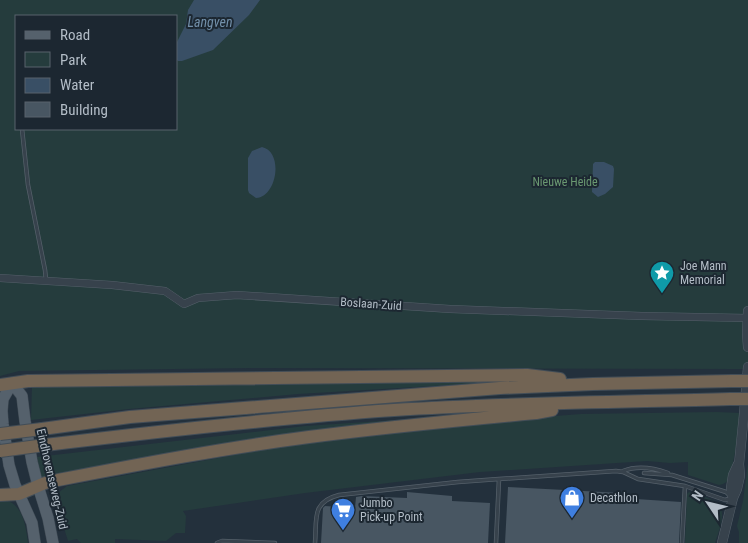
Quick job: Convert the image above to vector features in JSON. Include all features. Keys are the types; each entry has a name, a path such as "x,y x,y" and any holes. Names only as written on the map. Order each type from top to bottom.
{"highway":[{"path":"6,384 47,380 527,375 593,384"},
{"path":"0,434 130,417 500,388 748,381"},
{"path":"0,451 254,421 396,410 748,399"},
{"path":"0,495 19,494 45,483 113,469 298,439 391,427 536,413 594,403"}],"main road":[{"name":"Eindhovenseweg-Zuid","path":"6,384 22,396 32,462 53,543"},
{"path":"6,384 2,424 9,465 32,523 35,543"}],"street":[{"name":"Boslaan-Zuid","path":"0,278 112,285 165,291 184,304 198,298 237,295 450,309 748,318"},
{"path":"748,312 748,346"},
{"path":"722,543 733,498 731,488 733,475 738,464 748,367"}],"lane":[{"path":"22,130 28,185 46,270 46,280"},
{"path":"622,472 630,468 654,468 726,492 733,498"},
{"path":"316,543 318,508 323,502 332,497 458,482 616,470 638,479 685,486 725,500 733,498"},
{"path":"644,473 672,475"},
{"path":"496,543 499,479"},
{"path":"682,543 685,486"},
{"path":"217,543 222,540 275,543"}],"green space":[{"name":"Nieuwe Heide","path":"0,0 748,0 748,365 744,369 252,368 19,371 0,376"},
{"path":"552,379 298,394 31,420 32,386"},
{"path":"740,413 736,447 728,481 719,485 688,475 688,462 647,461 480,472 305,493 183,511 186,516 185,533 176,533 166,541 115,539 115,543 81,543 77,539 68,541 56,502 58,493 67,486 316,440 453,424 581,414"},
{"path":"487,414 42,481 37,457 305,426"},
{"path":"748,463 748,543 739,543 737,526 743,501"},
{"path":"689,492 717,503 721,508 721,526 715,543 685,543 687,494"},
{"path":"0,500 13,504 22,515 28,543 0,543"}],"water":[{"name":"Langven","path":"194,0 260,0 249,15 213,50 178,61 178,40 186,24 188,10"},
{"path":"262,147 269,151 273,157 275,174 269,190 263,196 256,198 248,190 248,158 252,151"},
{"path":"595,162 604,162 613,166 614,169 613,187 598,197 592,192 593,164"}],"building":[{"path":"508,487 621,493 621,498 681,502 679,543 505,543"},
{"path":"407,492 452,496 452,501 490,503 488,543 321,543 323,508 325,506 355,508 356,497 407,498"}],"place":[{"name":"Joe Mann Memorial","path":"662,294"},
{"name":"Decathlon","path":"572,519"},
{"name":"Jumbo Pick-up Point","path":"343,531"}]}
